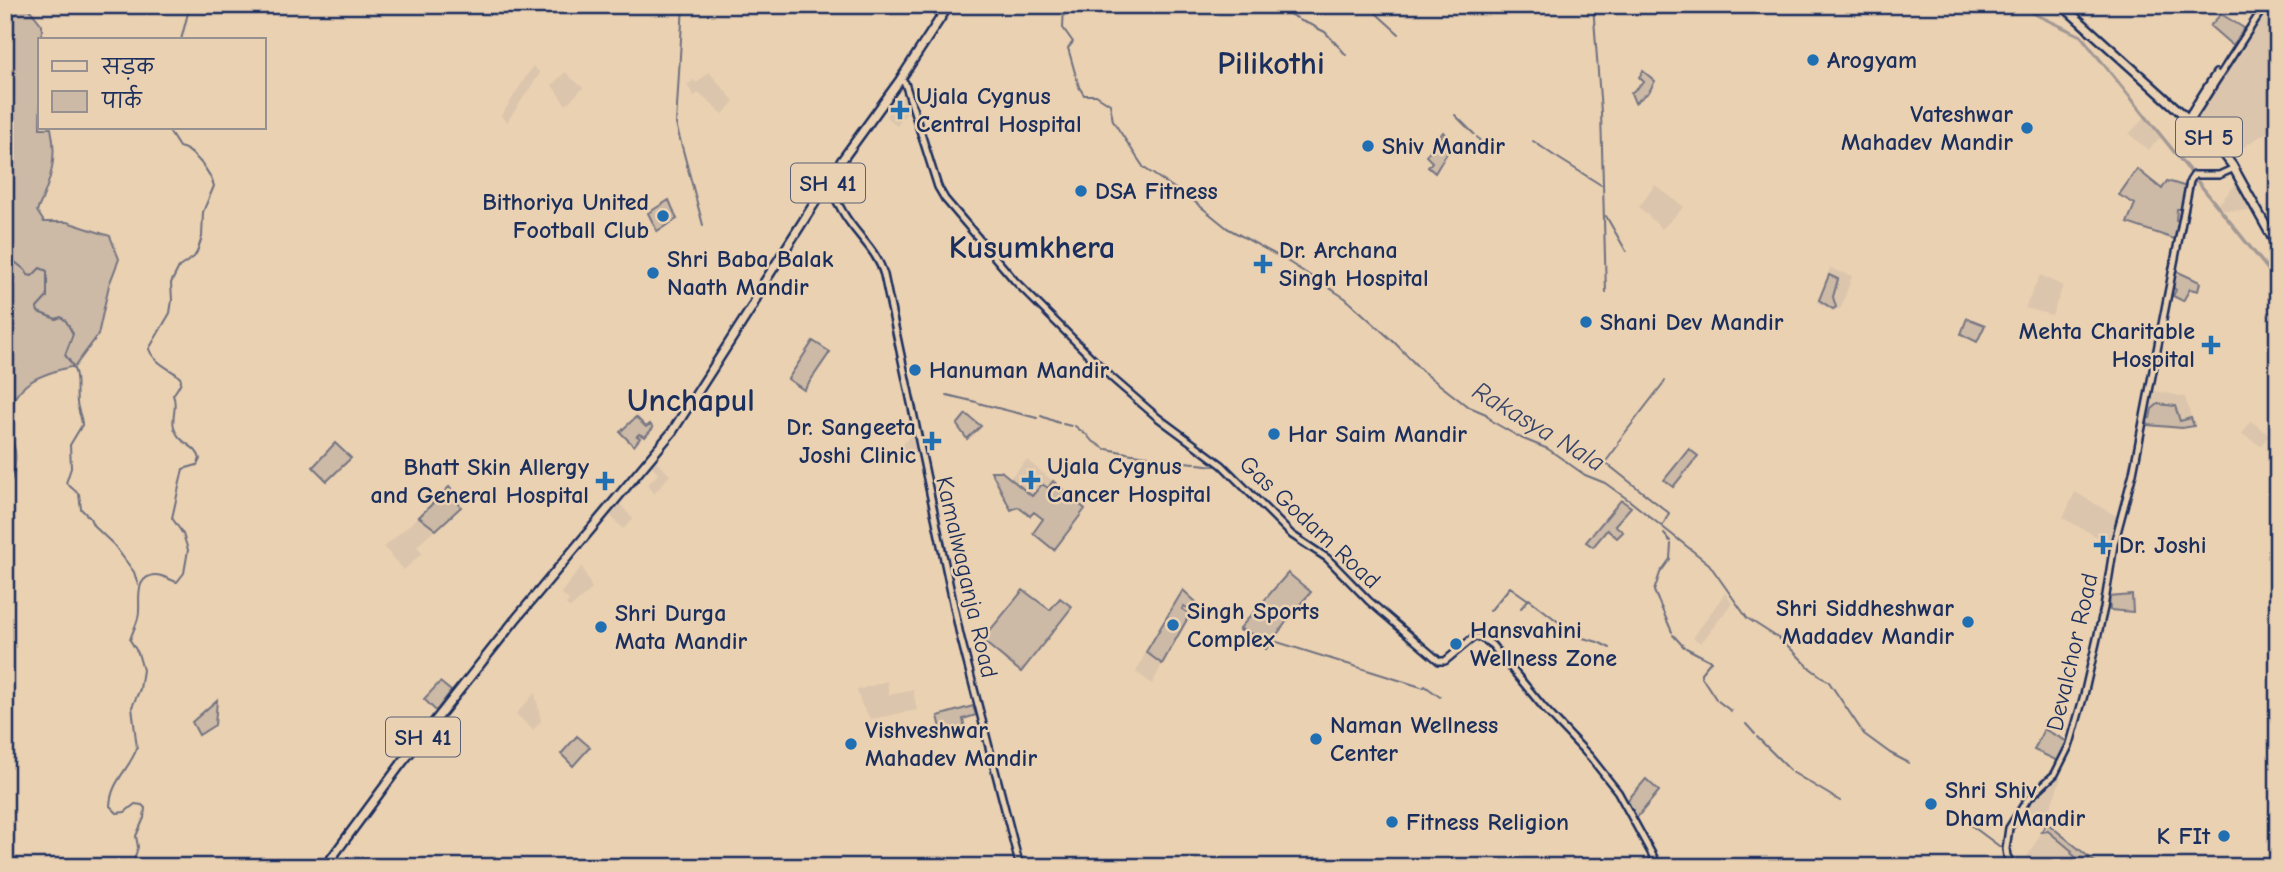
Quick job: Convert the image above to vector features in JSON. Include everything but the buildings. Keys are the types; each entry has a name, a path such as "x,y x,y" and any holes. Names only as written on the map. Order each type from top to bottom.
{"main road":[{"name":"SH 41","path":"325,867 401,764 523,609 694,402 728,341 772,277 827,186 951,5"},
{"path":"2062,5 2216,146 2232,169 2278,255"},
{"path":"2188,120 2263,5"},
{"name":"Gas Godam Road","path":"901,81 938,187 945,199 1015,281 1112,378 1157,417 1222,465 1292,535 1327,558 1369,601 1439,661 1445,661 1474,638 1482,638 1490,643 1618,792 1660,867"},
{"name":"SH 5","path":"2232,169 2278,248"},
{"name":"Devalchor Road","path":"2013,867 2006,853 2009,828 2027,800 2048,783 2060,764 2070,744 2084,695 2104,611 2114,544 2133,473 2190,181 2194,175 2219,175 2232,169"},
{"name":"Kamalwaganja Road","path":"827,186 843,214 875,254 882,269 960,635 1020,867"}],"shaded area":[{"path":"2267,5 2278,5 2278,125 2231,155 2194,120"},
{"path":"533,66 540,73 507,122 501,116"},
{"path":"565,72 583,88 566,105 552,85"},
{"path":"709,72 734,101 723,114 698,93 694,96 687,85 694,80 697,83"},
{"name":"Ujala Cygnus Central Hospital","path":"905,94 910,108 897,126 886,116"},
{"path":"2145,117 2161,137 2148,150 2129,134"},
{"path":"2236,184 2252,211 2224,210 2219,204"},
{"path":"1655,185 1684,207 1662,229 1639,207"},
{"path":"1830,268 1852,276 1841,308 1833,311 1817,302"},
{"path":"2040,275 2063,286 2052,315 2025,308"},
{"path":"2151,390 2185,397 2194,426 2182,428 2144,425"},
{"path":"2251,421 2269,435 2261,446 2242,434"},
{"path":"912,432 917,445 904,466 895,456"},
{"path":"654,459 670,475 654,494 647,485 658,474 650,463"},
{"name":"Ujala Cygnus Cancer Hospital","path":"1027,460 1053,481 1048,488 1032,497 1010,478"},
{"path":"449,487 460,500 458,503 461,507 417,546 422,553 404,570 384,547"},
{"path":"2075,492 2118,517 2112,545 2063,518"},
{"path":"618,502 633,519 623,529 607,512"},
{"path":"582,566 592,589 570,608 566,604 569,600 561,593"},
{"path":"1725,593 1732,603 1701,643 1693,638"},
{"path":"1146,652 1162,664 1152,684 1136,672"},
{"path":"887,681 889,695 913,690 917,710 871,719 862,706 857,690"},
{"path":"535,693 541,721 533,730 516,714"},
{"path":"2056,775 2061,778 2046,820 2022,809"},
{"path":"2047,823 2065,837 2101,867 2021,867"}],"green space":[{"path":"5,5 26,5 42,25 42,38 38,38 38,130 51,130 54,150 49,181 37,211 44,222 67,222 110,236 119,259 109,285 98,335 75,366 37,378 18,393 12,403 9,430 15,462 5,493"},
{"path":"2221,14 2244,28 2233,46 2210,26"},
{"path":"1643,71 1655,81 1649,92 1635,103 1631,93 1644,82 1639,77"},
{"path":"1443,132 1445,134 1441,140 1450,148 1435,173 1428,167 1432,162 1426,156"},
{"path":"2137,169 2162,189 2167,181 2187,187 2182,209 2177,209 2176,220 2180,221 2177,240 2127,223 2135,204 2119,195"},
{"name":"Bithoriya United Football Club","path":"669,200 677,219 657,231 648,213"},
{"path":"2176,271 2200,282 2198,291 2190,289 2183,301 2173,296 2176,290 2173,287"},
{"path":"1829,275 1838,279 1833,297 1836,307 1833,309 1819,300"},
{"path":"1967,318 1985,325 1977,342 1961,334"},
{"path":"813,341 830,352 804,390 788,379"},
{"path":"2158,404 2175,406 2180,421 2191,418 2194,426 2182,428 2148,425 2146,418 2150,418 2152,409"},
{"path":"966,414 981,426 967,439 957,425"},
{"path":"636,417 646,427 650,424 653,428 645,437 639,434 637,436 640,438 634,446 620,432"},
{"path":"335,443 351,458 327,481 313,467"},
{"path":"1689,449 1698,456 1673,487 1664,480"},
{"path":"991,471 1001,471 1032,496 1042,484 1048,488 1053,481 1085,509 1054,550 1033,533 1043,519 1034,512 1030,516 1018,507 1011,510"},
{"path":"449,487 460,500 458,503 461,507 436,530 419,517"},
{"path":"1621,500 1631,507 1615,525 1623,532 1617,538 1607,530 1593,547 1586,542"},
{"path":"1288,573 1311,592 1266,649 1240,628"},
{"path":"1023,590 1050,610 1060,598 1072,607 1021,672 982,640"},
{"name":"Singh Sports Complex","path":"1183,590 1196,602 1192,611 1184,606 1182,609 1190,614 1162,664 1146,652"},
{"path":"2132,595 2133,612 2110,610 2109,597"},
{"path":"440,682 451,691 436,711 424,699"},
{"path":"217,700 215,725 199,735 192,722"},
{"path":"973,706 976,715 963,719 965,729 942,732 938,716"},
{"path":"2044,729 2068,742 2060,762 2034,750"},
{"path":"577,736 590,747 573,766 561,754"},
{"path":"1646,779 1659,791 1635,820 1626,802"},
{"path":"2047,823 2101,867 2074,867 2080,861 2072,851 2048,831 2041,832"}],"waterway":[{"path":"182,38 190,5"},
{"path":"683,5 676,124 703,225"},
{"name":"Rakasya Nala","path":"1064,5 1063,28 1073,42 1068,48 1079,87 1084,95 1096,95 1110,104 1113,121 1144,168 1195,202 1227,228 1287,261 1345,298 1422,371 1467,406 1486,414 1493,422 1521,438 1548,449 1585,475 1605,483 1630,501 1709,564 1747,618 1783,641 1811,669 1829,682 1864,734 1909,763"},
{"path":"1276,5 1280,9"},
{"path":"1367,5 1399,34"},
{"path":"1593,5 1601,112 1606,293"},
{"path":"2016,5 2081,36 2192,174"},
{"path":"1282,10 1297,18"},
{"path":"1299,20 1314,26"},
{"path":"1315,27 1325,32 1339,47"},
{"path":"1340,48 1346,55"},
{"path":"1455,115 1474,134"},
{"path":"132,867 138,847 136,836 144,818 145,808 135,804 125,812 117,813 110,806 117,782 137,748 132,707 140,689 143,670 138,653 130,640 138,618 140,589 145,579 157,575 177,582 184,573 188,550 183,534 172,518 183,469 197,465 200,459 196,451 180,438 174,429 173,395 179,386 180,377 156,360 149,349 170,313 171,283 179,267 197,252 202,237 203,212 214,186 200,162 190,152 179,147 168,130"},
{"path":"1477,137 1489,154"},
{"path":"1533,141 1556,157"},
{"path":"1558,158 1601,185"},
{"path":"2198,182 2278,282"},
{"path":"1606,216 1626,251"},
{"path":"5,254 28,275 32,276 40,268 47,271 47,297 37,308 38,312 56,319 61,317 73,334 65,355 75,373 82,425 70,445 71,468 66,483 79,494 81,509 114,545 134,572 138,585"},
{"path":"1618,442 1665,381"},
{"path":"947,395 976,402"},
{"path":"978,403 1037,418"},
{"path":"1041,416 1059,423"},
{"path":"1063,424 1071,426"},
{"path":"1075,426 1085,434"},
{"path":"1087,435 1105,449"},
{"path":"1607,460 1619,444"},
{"path":"1107,449 1132,454"},
{"path":"1133,454 1148,456"},
{"path":"1150,457 1181,461"},
{"path":"1184,462 1195,463"},
{"path":"1606,463 1669,513 1663,525"},
{"path":"1198,464 1215,466"},
{"path":"1664,534 1670,541"},
{"path":"1671,544 1670,559 1660,573 1654,591 1672,632"},
{"path":"1490,611 1510,587 1527,599"},
{"path":"1521,608 1529,599 1565,627"},
{"path":"1568,628 1581,637"},
{"path":"1239,630 1421,687"},
{"path":"1673,635 1684,647"},
{"path":"1583,638 1598,642"},
{"path":"1600,643 1610,648"},
{"path":"1686,648 1711,661 1701,676 1716,699"},
{"path":"1423,688 1425,686 1440,697"},
{"path":"1718,701 1731,711"},
{"path":"1746,724 1755,734"},
{"path":"1757,737 1790,770"},
{"path":"1792,772 1840,801"},
{"name":"Rakasya Nala","path":"1964,820 2003,849 2003,857 2008,863"}],"place":[{"name":"Arogyam","path":"1813,60"},
{"name":"Ujala Cygnus Central Hospital","path":"900,110"},
{"name":"Vateshwar Mahadev Mandir","path":"2027,128"},
{"name":"Shiv Mandir","path":"1368,146"},
{"name":"DSA Fitness","path":"1081,191"},
{"name":"Bithoriya United Football Club","path":"663,216"},
{"name":"Dr. Archana Singh Hospital","path":"1263,264"},
{"name":"Shri Baba Balak Naath Mandir","path":"653,273"},
{"name":"Shani Dev Mandir","path":"1586,322"},
{"name":"Mehta Charitable Hospital","path":"2211,345"},
{"name":"Hanuman Mandir","path":"915,370"},
{"name":"Har Saim Mandir","path":"1274,434"},
{"name":"Dr. Sangeeta Joshi Clinic","path":"932,441"},
{"name":"Ujala Cygnus Cancer Hospital","path":"1031,480"},
{"name":"Bhatt Skin Allergy and General Hospital","path":"605,481"},
{"name":"Dr. Joshi","path":"2103,545"},
{"name":"Shri Siddheshwar Madadev Mandir","path":"1968,622"},
{"name":"Singh Sports Complex","path":"1173,625"},
{"name":"Shri Durga Mata Mandir","path":"601,627"},
{"name":"Hansvahini Wellness Zone","path":"1456,644"},
{"name":"Naman Wellness Center","path":"1316,739"},
{"name":"Vishveshwar Mahadev Mandir","path":"851,744"},
{"name":"Shri Shiv Dham Mandir","path":"1931,804"},
{"name":"Fitness Religion","path":"1392,822"},
{"name":"K FIt","path":"2224,836"}],"district":[{"name":"Pilikothi","path":"1271,63"},
{"name":"Kusumkhera","path":"1032,247"},
{"name":"Unchapul","path":"691,400"}]}
